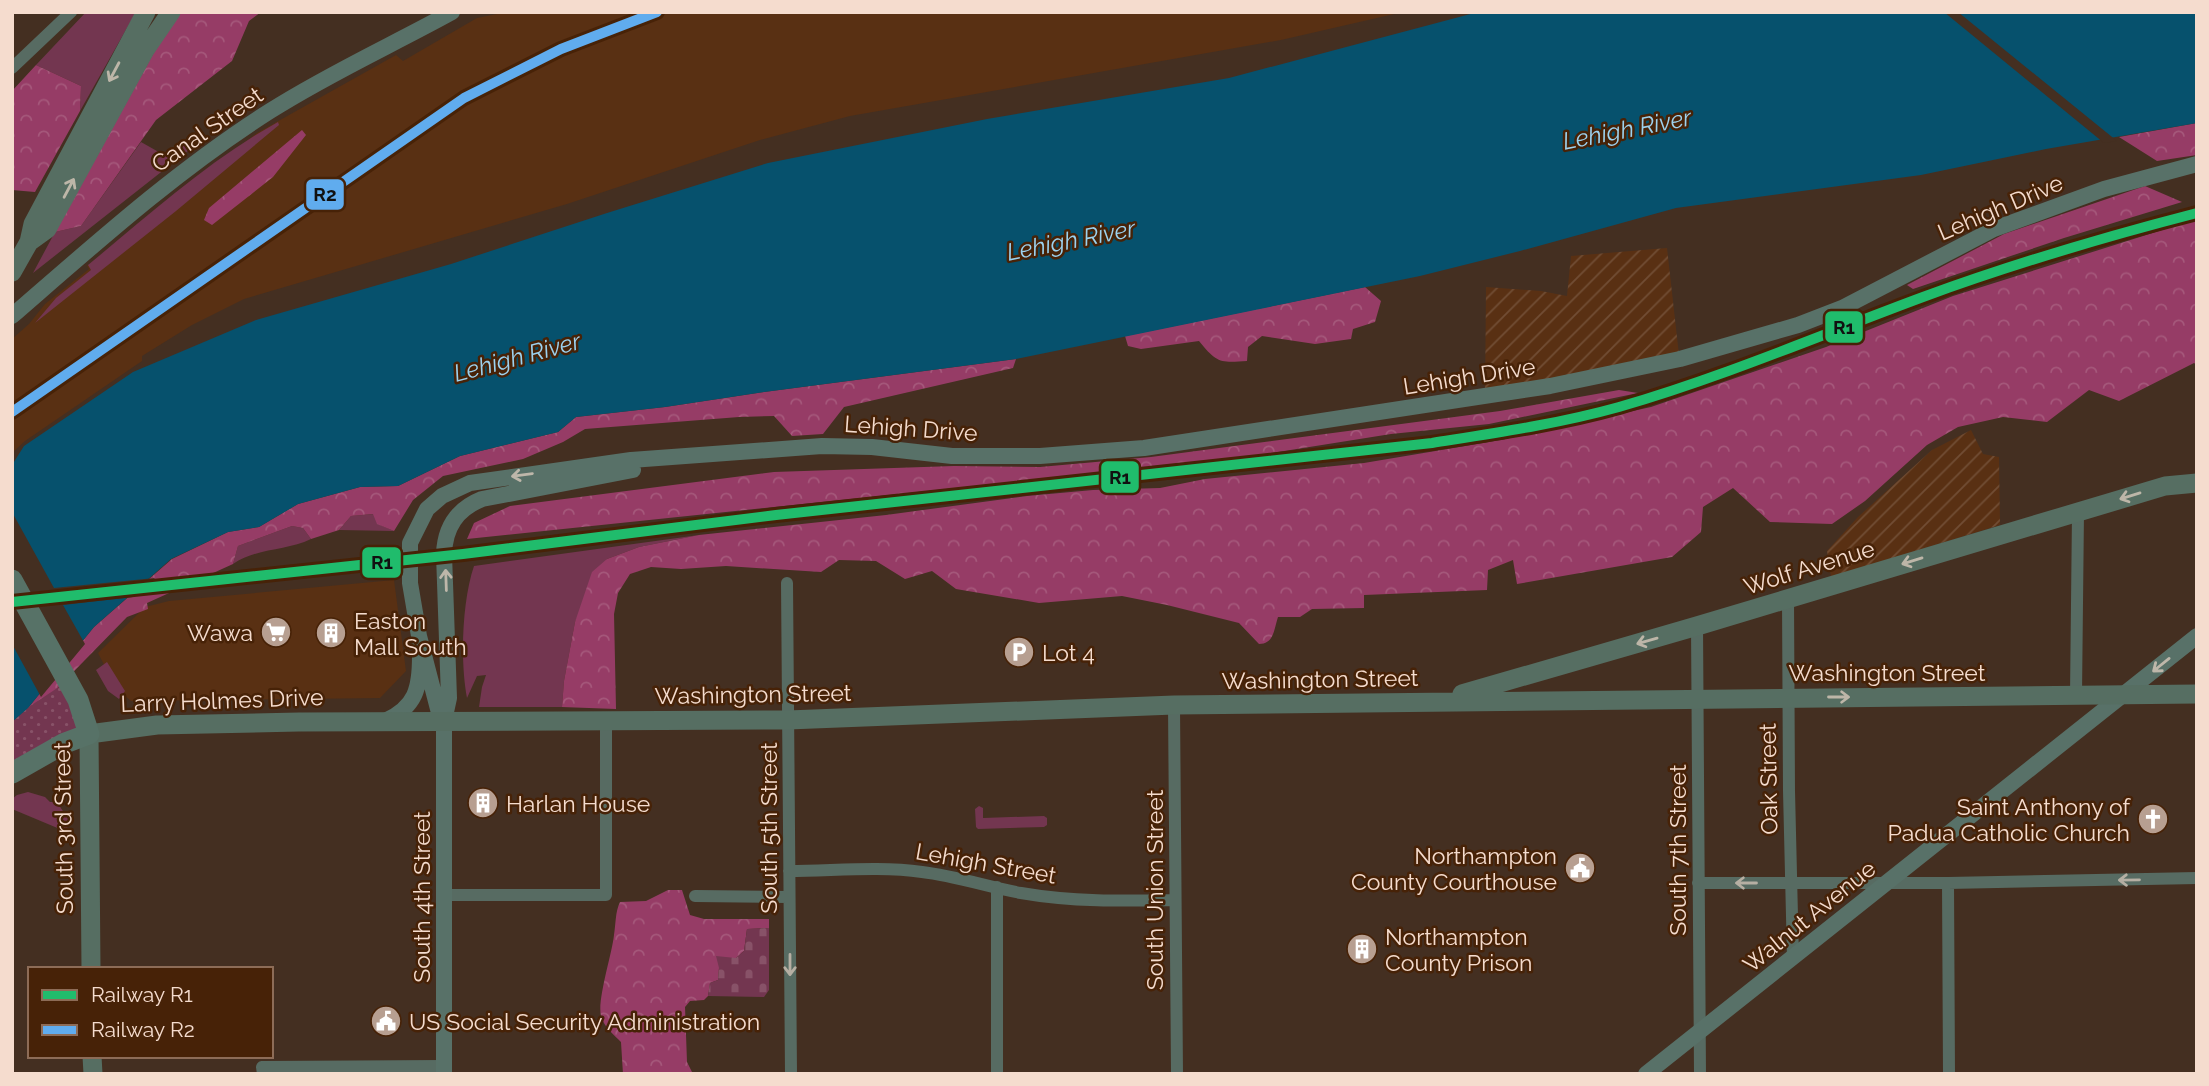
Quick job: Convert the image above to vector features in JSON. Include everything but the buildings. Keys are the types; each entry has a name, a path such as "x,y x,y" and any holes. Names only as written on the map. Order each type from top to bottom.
{"highway":[{"name":"South 3rd Street","path":"12,580 82,707 89,734"},
{"name":"Larry Holmes Drive","path":"12,773 65,743 89,734"}],"main road":[{"path":"12,272 29,243 33,224 146,12"},
{"path":"29,243 47,229 145,50 171,12"},
{"name":"Wolf Avenue","path":"1436,701 1552,669 2165,486 2197,483"},
{"path":"1548,699 1547,676 1552,669"},
{"name":"Washington Street","path":"444,721 788,720 1174,705 1548,699 2197,694"},
{"name":"Larry Holmes Drive","path":"89,734 157,725 444,721"},
{"name":"South 3rd Street","path":"89,734 91,967"}],"street":[{"path":"12,68 71,12"},
{"name":"Canal Street","path":"12,316 162,188 263,115 452,12"},
{"name":"Lehigh Drive","path":"444,721 438,709 419,636 410,583 410,543 427,509 442,496 463,485 486,479 631,460 822,446 872,447 952,456 1040,456 1144,448 1550,386 1679,359 1798,325 1842,308 1994,229 2104,189 2197,164"},
{"name":"Lehigh Drive","path":"444,721 449,698 445,541 447,532 462,510 473,502 501,494 712,455"},
{"path":"2076,695 2078,512"},
{"name":"South 5th Street","path":"787,583 791,1074"},
{"name":"Oak Street","path":"1788,598 1793,958"},
{"name":"South 7th Street","path":"1697,626 1700,1074"},
{"path":"385,721 405,710 412,701 420,667 419,636"},
{"name":"Walnut Avenue","path":"1646,1074 2197,636"},
{"name":"South Union Street","path":"1174,705 1177,1074"},
{"path":"444,895 606,895 606,720"},
{"name":"South 4th Street","path":"444,721 444,1070"},
{"name":"Lehigh Street","path":"789,871 911,870 1031,894 1088,900 1175,900"},
{"path":"1698,883 1948,883 2197,878"},
{"path":"1948,883 1949,1074"},
{"path":"997,887 997,1074"},
{"path":"695,897 789,897"},
{"path":"263,1070 444,1070"}],"shaded area":[{"path":"507,12 1403,12 1281,40 850,116 760,140 567,204 244,299 192,325 142,356 142,361 25,441 12,453 12,339 45,304 89,269 87,266 257,133 396,55 403,61 477,18"},
{"path":"1667,248 1679,355 1485,397 1486,287 1567,296 1571,256"},
{"path":"1971,430 1983,454 1999,457 2000,525 1831,577 1827,551 1858,517 1932,450"},
{"path":"394,580 406,671 380,698 131,701 116,688 98,653 145,607 169,601"}],"green space":[{"path":"86,12 136,12 80,111 81,86 36,65"},
{"path":"181,12 261,12 249,21 232,61 156,120 81,226 55,232 164,34"},
{"path":"36,65 81,86 80,111 35,192 12,190 12,91"},
{"path":"278,122 279,125 176,211 35,323 56,298 91,270 88,265 204,171"},
{"path":"2197,123 2197,155 2157,161 2119,137"},
{"path":"302,130 306,135 273,177 212,225 204,220 209,208"},
{"path":"194,138 198,143 33,273 55,232 81,226 141,142 164,155"},
{"path":"2145,186 2182,202 1913,289 1907,285 2004,234"},
{"path":"2197,219 2197,365 2194,363 2119,401 2089,390 2047,422 2003,417 1958,427 1927,445 1865,501 1832,524 1770,522 1733,488 1703,507 1701,532 1672,557 1517,584 1513,560 1488,570 1487,590 1364,595 1364,608 1312,609 1300,617 1278,617 1271,639 1259,644 1239,623 1167,605 1122,596 1039,603 956,589 932,571 905,579 876,561 839,560 821,572 726,566 681,569 651,567 630,574 618,593 614,614 616,709 562,707 575,622 592,572 607,559 639,547 699,535 886,515 1027,496 1160,488 1205,479 1364,463 1501,440 1651,407 1826,347 1953,296"},
{"path":"1365,287 1381,301 1375,322 1353,329 1351,339 1315,344 1262,336 1248,347 1247,361 1231,362 1215,358 1199,341 1141,349 1128,346 1125,336"},
{"path":"1016,359 1013,368 844,407 823,434 792,436 774,416 585,429 563,442 523,459 443,476 413,500 394,531 377,524 373,514 351,516 339,530 311,539 303,528 292,526 238,546 233,564 147,603 148,609 127,617 40,706 28,708 94,627 172,559 228,532 259,527 298,504 360,487 398,486 460,456 558,432 576,417"},
{"path":"1619,390 1638,393 1489,424 1391,434 1234,459 467,539 474,523 510,506 774,472 954,466 1040,467 1151,457 1500,411"},
{"path":"374,514 378,524 394,531 339,530 351,516"},
{"path":"292,526 303,528 311,539 251,555 233,564 238,546"},
{"path":"699,535 639,547 607,559 575,622 562,707 479,707 486,675 477,676 467,698 463,667 463,632 474,566"},
{"path":"107,662 125,691 119,699 108,691 96,670"},
{"path":"68,681 89,734 12,773 12,722 27,708"},
{"path":"28,792 45,797 50,802 57,802 68,819 67,832 12,809 12,799"},
{"path":"979,806 983,808 983,818 1044,816 1047,818 1047,825 978,829 975,809"},
{"path":"668,890 682,890 690,915 704,919 769,919 769,928 747,929 744,951 736,958 725,958 719,968 718,980 710,983 708,996 704,1000 690,1001 685,1007 687,1062 693,1074 623,1074 621,1042 604,1024 600,1009 617,910 620,902 646,901"},
{"path":"769,928 769,990 764,997 708,996 710,983 718,980 716,956 736,958 744,951 747,929"}],"water":[{"name":"Lehigh River","path":"1478,12 2197,12 2197,123 2046,149 1921,175 1676,208 1420,276 1016,359 576,417 558,432 460,456 398,486 360,487 298,504 259,527 228,532 171,559 94,627 28,708 12,722 12,465 24,446 133,372 256,320 451,264 768,163 987,119 1229,78"}],"pier":[{"path":"1944,12 1958,12 2117,141 2104,143"},
{"path":"12,512 54,588 155,578 133,597 63,605 85,644 41,697 12,644"}],"rail line":[{"name":"R2","path":"12,412 464,98 561,49 657,12"},
{"name":"R1","path":"12,602 463,554 776,515 1432,443 1526,428 1596,413 1658,395 1991,273 2093,241 2197,213"}],"place":[{"name":"Wawa","path":"276,632"},
{"name":"Easton Mall South","path":"331,633"},
{"name":"Lot 4","path":"1019,652"},
{"name":"Harlan House","path":"483,803"},
{"name":"Saint Anthony of Padua Catholic Church","path":"2153,819"},
{"name":"Northampton County Courthouse","path":"1580,868"},
{"name":"Northampton County Prison","path":"1362,949"},
{"name":"US Social Security Administration","path":"386,1021"}]}
